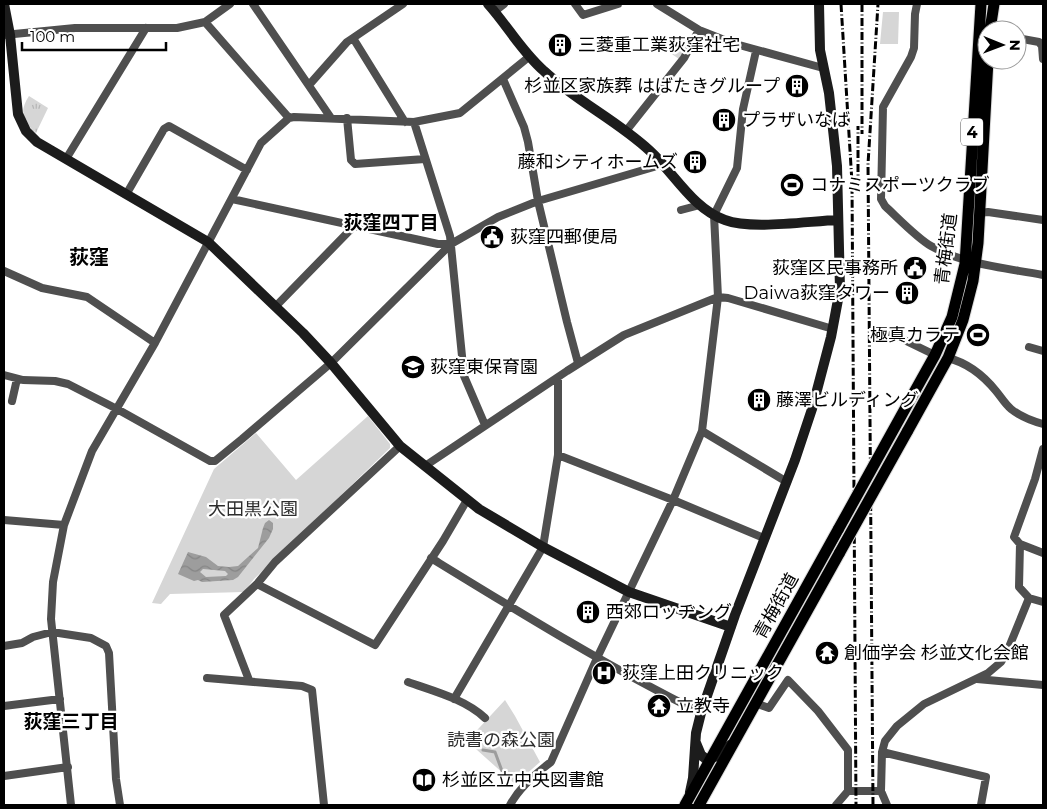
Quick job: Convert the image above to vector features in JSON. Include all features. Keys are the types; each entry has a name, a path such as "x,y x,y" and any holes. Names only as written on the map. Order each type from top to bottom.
{"main road":[{"name":"青梅街道","path":"687,802 935,355 952,318 962,279 970,262 981,4"},
{"path":"992,20 994,4"},
{"name":"青梅街道","path":"700,805 734,740 948,358 963,320 970,262 980,212 987,70"}],"street":[{"path":"4,4 16,103 21,123 37,142 208,242 276,306 331,364 400,446 479,509 542,547 629,592 731,627"},
{"path":"7,35 75,28 177,28 205,22 230,4"},
{"path":"253,4 331,118"},
{"path":"309,85 347,42 403,4"},
{"path":"504,4 491,7 544,71 605,118 626,131 664,164 700,205 714,215 725,220 748,224 838,220"},
{"path":"575,4 583,14 618,4"},
{"path":"657,4 699,30 756,51 823,68"},
{"path":"687,802 693,778 695,742 701,713 812,409 833,329 840,289 833,120 820,50 819,4"},
{"path":"917,4 914,48 911,57 883,107 881,200 885,206 930,245 970,262 1043,275"},
{"path":"205,22 289,118"},
{"path":"66,159 146,28"},
{"path":"626,131 684,58 699,30"},
{"path":"353,38 409,122 425,159 451,244 464,376 486,425"},
{"path":"1027,40 1039,42 1042,46 1043,59"},
{"path":"510,805 515,796 551,762 597,658 673,500 702,431 718,297 714,215 737,168 743,109 756,51"},
{"path":"71,805 52,632 52,592 64,525 79,491 92,451 155,343 261,144 289,118 347,118 409,122 460,113 530,56"},
{"path":"504,79 524,127 538,201 564,313 578,363"},
{"path":"347,118 351,160 355,164 425,159"},
{"path":"126,194 164,129 169,126 247,170"},
{"path":"4,375 29,381 55,381 68,384 118,409 210,461 214,461 242,440 331,364 451,244 498,217 538,201 664,164"},
{"path":"232,199 438,244 451,244"},
{"path":"681,210 700,205"},
{"path":"980,212 1043,220"},
{"path":"276,306 354,226"},
{"path":"4,271 42,288 87,297 155,343"},
{"path":"425,466 578,363 624,335 718,297 728,298 833,329"},
{"path":"884,334 900,338 935,355"},
{"path":"1029,347 1043,350"},
{"path":"948,358 956,360 979,373 1014,411 1032,421 1043,424"},
{"path":"454,699 542,547 558,455 558,378"},
{"path":"12,401 17,379"},
{"path":"702,431 786,482"},
{"path":"248,680 224,615 257,584 274,562 400,446"},
{"path":"1043,449 1035,479 1014,536 1020,544 1043,554"},
{"path":"558,455 764,538"},
{"path":"257,584 375,645 443,541 467,500"},
{"path":"4,520 64,525"},
{"path":"1020,544 1019,587 1029,598 1043,602"},
{"path":"431,558 597,658 701,713"},
{"path":"888,805 881,791 882,752 885,740 897,726 924,704 988,673 1001,662 1029,598"},
{"path":"4,646 22,643 33,637 52,632 90,638 102,642 106,646 109,653 116,779 120,805"},
{"path":"207,678 302,686 312,690 324,805"},
{"path":"975,679 1043,685"},
{"path":"755,703 769,708 788,680 818,711 848,750 848,791 836,805"},
{"path":"408,682 454,699 478,711 485,718"},
{"path":"4,706 60,700"},
{"path":"695,742 701,755 706,759 719,756 734,740"},
{"path":"695,742 708,748 718,746"},
{"path":"695,742 702,775 700,805"},
{"path":"882,752 986,777 981,805"},
{"path":"4,776 68,767"},
{"path":"848,791 881,791"}],"green space":[{"path":"883,12 899,12 898,44 880,44"},
{"path":"670,44 683,52 679,59 666,50"},
{"path":"29,96 48,108 36,133 25,120 23,111"},
{"name":"大田黒公園","path":"368,416 390,444 390,448 254,579 244,592 170,594 161,604 152,603 214,469 256,433 296,480"},
{"name":"読書の森公園","path":"505,700 540,762 515,784 467,741"}],"water":[{"path":"269,520 273,523 273,529 269,538 238,577 233,580 202,582 194,581 178,574 188,552 206,557 218,566 238,566 258,548 265,523","holes":["203,569 225,571 228,574 226,576 206,577 200,572"]}],"waterway":[{"path":"483,750 495,752 502,771 508,776"}],"railway":[{"path":"841,4 852,183 856,805"},
{"path":"862,4 862,134"},
{"path":"873,805 868,164 878,4"},
{"path":"858,126 858,186"}],"place":[{"name":"三菱重工業荻窪社宅","path":"560,45"},
{"name":"杉並区家族葬 はばたきグループ","path":"797,86"},
{"name":"プラザいなば","path":"724,120"},
{"name":"藤和シティホームズ","path":"695,162"},
{"name":"コナミスポーツクラブ","path":"792,185"},
{"name":"荻窪四郵便局","path":"492,237"},
{"name":"荻窪区民事務所","path":"915,268"},
{"name":"Daiwa荻窪タワー","path":"907,293"},
{"name":"極真カラテ","path":"978,335"},
{"name":"荻窪東保育園","path":"413,367"},
{"name":"藤澤ビルディング","path":"759,400"},
{"name":"西郊ロッヂング","path":"588,612"},
{"name":"創価学会 杉並文化会館","path":"827,653"},
{"name":"荻窪上田クリニック","path":"604,673"},
{"name":"立教寺","path":"659,706"},
{"name":"杉並区立中央図書館","path":"424,780"}],"district":[{"name":"荻窪四丁目","path":"391,222"},
{"name":"荻窪","path":"89,257"},
{"name":"荻窪三丁目","path":"71,721"}]}
